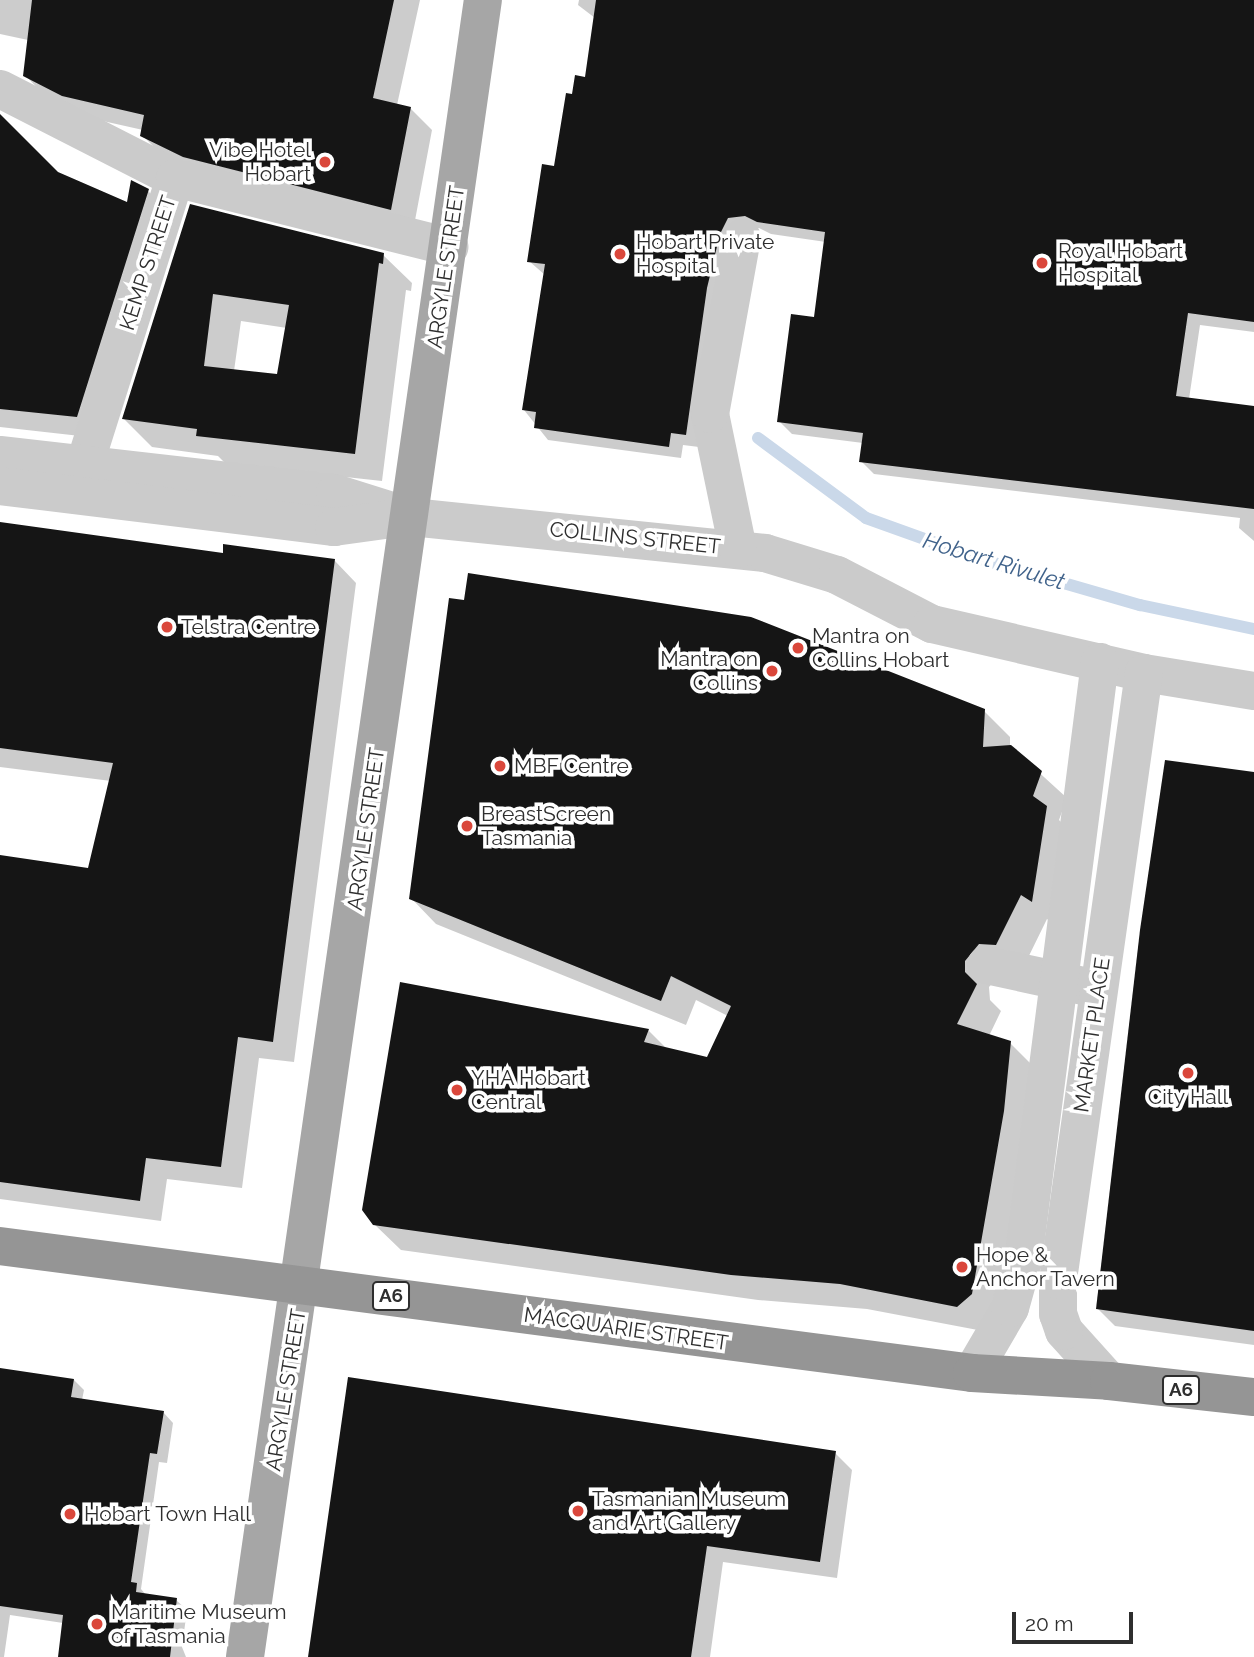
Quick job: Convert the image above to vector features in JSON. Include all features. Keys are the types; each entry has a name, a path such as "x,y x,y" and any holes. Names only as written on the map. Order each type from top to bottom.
{"highway":[{"name":"MACQUARIE STREET","path":"0,1246 972,1373 1109,1381 1254,1397"}],"main road":[{"name":"ARGYLE STREET","path":"246,1657 302,1284 483,0"}],"street":[{"name":"KEMP STREET","path":"0,89 175,178 79,480"},
{"path":"175,178 449,247"},
{"path":"738,549 710,414 743,238"},
{"path":"0,454 79,480"},
{"path":"0,486 79,480"},
{"name":"COLLINS STREET","path":"79,480 334,527 411,517 738,549 816,566 932,624 1144,673 1254,691"},
{"name":"MARKET PLACE","path":"972,1373 998,1332 1018,1285 1100,662"},
{"name":"MARKET PLACE","path":"1109,1381 1070,1339 1058,1302 1144,673"},
{"path":"986,965 1099,990"}],"building":[{"path":"32,0 394,0 373,98 411,107 391,210 183,157 140,136 144,115 62,96 23,76"},
{"name":"Royal Hobart Hospital","path":"596,0 1254,0 1254,322 1188,313 1176,396 1254,406 1254,509 859,462 863,433 777,422 791,314 814,317 825,232 757,222 745,216 728,218 720,234 707,288 686,435 671,433 669,447 534,428 536,412 522,410 545,264 527,262 542,164 554,166 566,93 572,94 575,75 585,77"},
{"path":"0,114 58,172 127,202 131,180 149,189 77,417 0,409"},
{"path":"190,204 384,253 383,264 379,263 355,454 196,436 197,429 122,419","holes":["213,294 289,305 277,374 204,366"]},
{"path":"0,522 223,553 223,544 335,559 273,1042 238,1037 221,1167 146,1158 140,1201 0,1182 0,855 88,868 113,763 0,748"},
{"path":"468,573 751,617 985,709 983,747 1011,745 1042,771 1033,796 1047,806 1032,902 1021,895 996,945 979,944 965,961 965,972 977,984 957,1024 1011,1041 1004,1111 972,1294 957,1307 840,1284 731,1275 373,1225 362,1210 400,982 649,1029 644,1042 707,1057 731,1006 671,976 661,1001 409,899 449,598 464,600"},
{"name":"City Hall","path":"1165,760 1254,772 1254,1331 1096,1309 1140,930"},
{"name":"Hobart Town Hall","path":"0,1368 74,1379 71,1397 164,1411 157,1454 150,1453 131,1582 137,1583 136,1592 177,1598 170,1657 58,1657 63,1615 0,1606"},
{"name":"Tasmanian Museum and Art Gallery","path":"348,1377 836,1451 820,1562 707,1546 691,1657 308,1657"}],"waterway":[{"name":"Hobart Rivulet","path":"758,438 866,518 977,558 1140,605 1254,629"}],"place":[{"name":"Vibe Hotel Hobart","path":"325,162"},
{"name":"Hobart Private Hospital","path":"620,254"},
{"name":"Royal Hobart Hospital","path":"1042,263"},
{"name":"Telstra Centre","path":"167,627"},
{"name":"Mantra on Collins Hobart","path":"798,648"},
{"name":"Mantra on Collins","path":"772,671"},
{"name":"MBF Centre","path":"500,766"},
{"name":"BreastScreen Tasmania","path":"467,826"},
{"name":"City Hall","path":"1188,1073"},
{"name":"YHA Hobart Central","path":"457,1090"},
{"name":"Hope & Anchor Tavern","path":"962,1267"},
{"name":"Tasmanian Museum and Art Gallery","path":"578,1511"},
{"name":"Hobart Town Hall","path":"70,1514"},
{"name":"Maritime Museum of Tasmania","path":"97,1624"}]}
